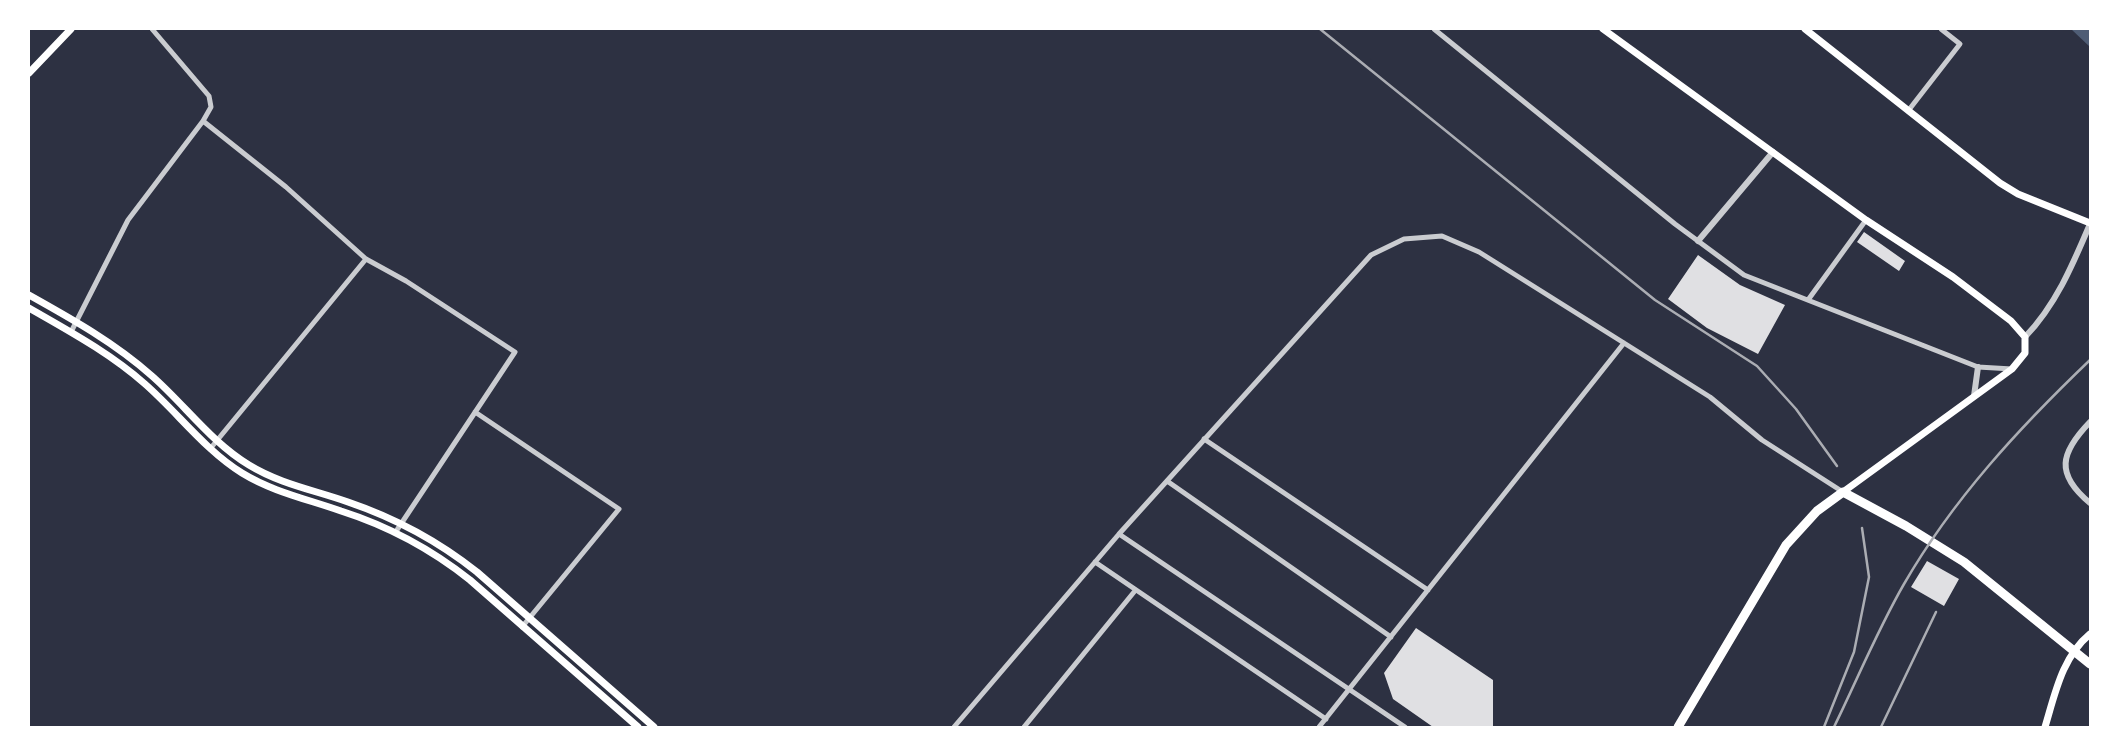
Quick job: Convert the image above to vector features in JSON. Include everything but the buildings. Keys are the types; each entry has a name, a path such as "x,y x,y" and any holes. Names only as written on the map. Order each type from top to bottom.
{"highway":[{"path":"1678,727 1786,545 1810,518 1843,492 1947,550 2090,664"}],"main road":[{"path":"29,74 71,29"},
{"path":"1603,29 1866,220 1953,277 2011,321 2025,337 2025,353 2012,369 1843,492"},
{"path":"1805,29 2000,183 2018,194 2090,223"},
{"path":"29,295 134,360 166,388 217,440 245,462 274,478 364,508 401,524 434,542 464,562 654,727"},
{"path":"29,308 106,353 134,374 210,448 239,471 263,485 294,497 351,514 395,532 457,570 638,727"},
{"path":"2044,727 2063,668 2083,640 2090,634"}],"street":[{"path":"71,332 128,220 203,121 211,107 210,96 152,29"},
{"path":"1434,29 1698,241 1744,275 1978,366 2012,369"},
{"path":"1908,111 1960,44 1941,29"},
{"path":"203,121 286,187 366,259 406,281 515,352 395,532"},
{"path":"1698,241 1773,152"},
{"path":"1808,300 1866,220"},
{"path":"2025,337 2042,320 2069,272 2090,223"},
{"path":"954,727 1119,534 1371,255 1404,239 1442,236 1479,252 1710,397 1762,440 1843,492"},
{"path":"210,448 366,259"},
{"path":"1319,727 1624,343"},
{"path":"1974,396 1978,366"},
{"path":"475,412 619,509 522,627"},
{"path":"2090,422 2076,436 2064,463 2069,482 2090,503"},
{"path":"1204,439 1428,590"},
{"path":"1167,480 1391,637"},
{"path":"1119,534 1405,727"},
{"path":"1095,562 1326,718"},
{"path":"1024,727 1134,592"}],"water":[{"path":"2071,29 2090,29 2090,47"}],"railway":[{"path":"1320,29 1655,300 1757,366 1796,409 1837,466"},
{"path":"1834,727 1894,601 1923,553 1966,493 1989,465 2038,411 2090,360"},
{"path":"1824,727 1854,652 1869,577 1862,528"},
{"path":"1881,727 1936,612"}]}
